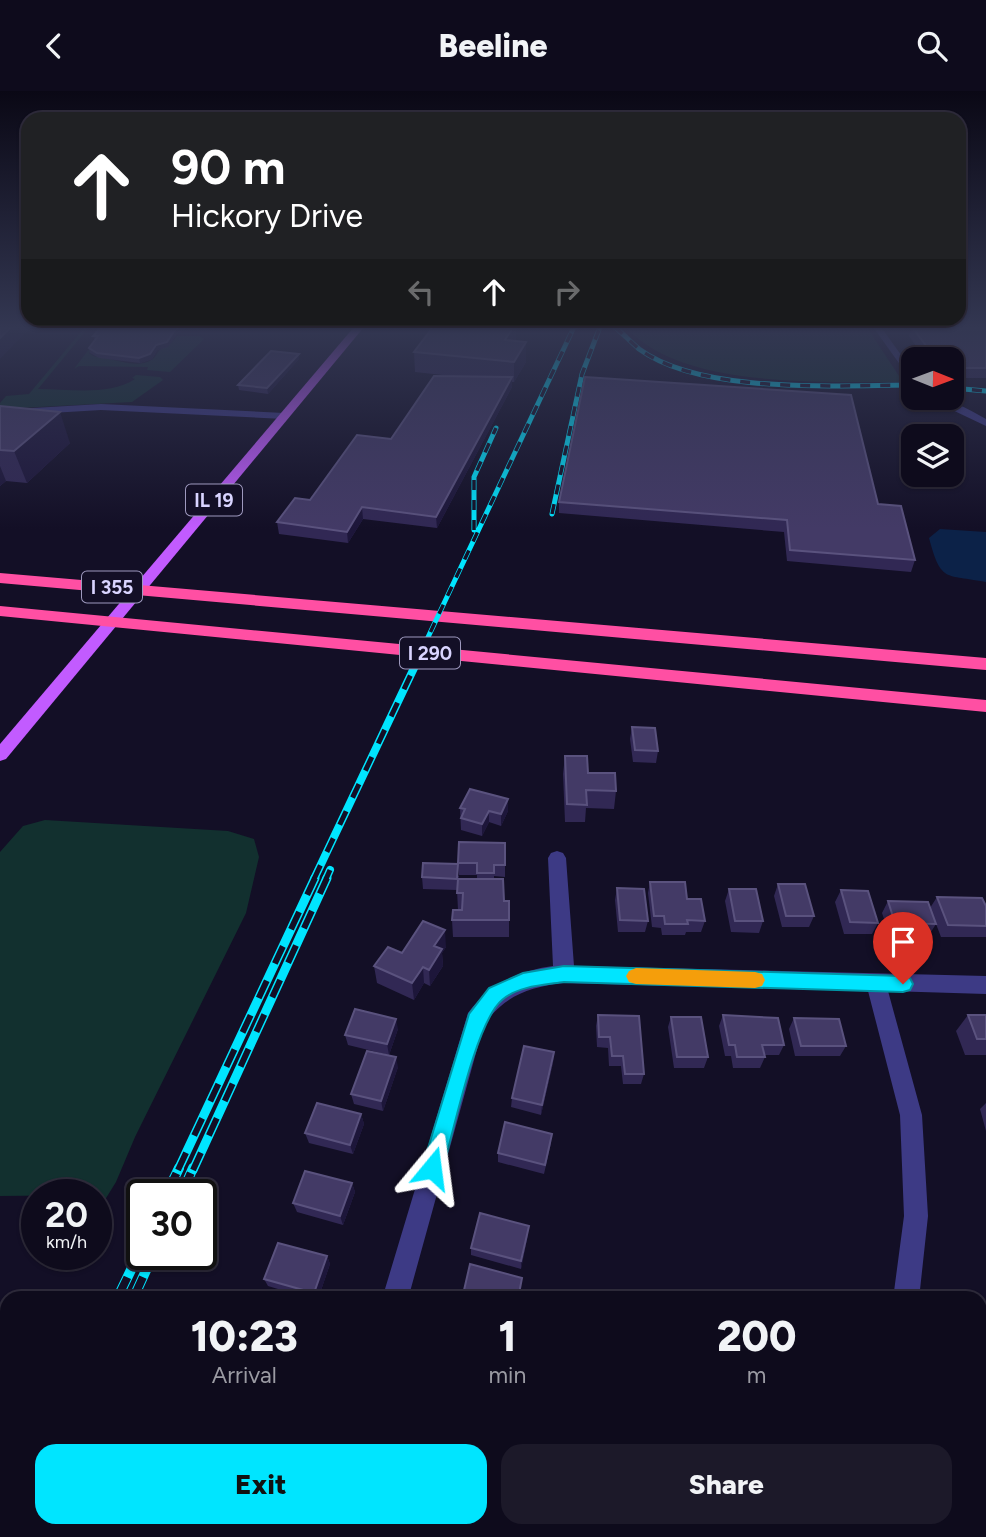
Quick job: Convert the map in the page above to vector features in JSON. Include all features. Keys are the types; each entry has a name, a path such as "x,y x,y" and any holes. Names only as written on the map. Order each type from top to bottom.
{"highway":[{"name":"I 290","path":"0,566 225,596 986,664"},
{"name":"I 355","path":"0,578 225,596"},
{"name":"I 290","path":"0,611 986,706"},
{"path":"861,694 986,714"}],"main road":[{"name":"IL 19","path":"0,755 302,394"}],"street":[{"path":"0,413 101,407 284,416"},
{"path":"962,410 986,423"},
{"path":"558,858 564,974"},
{"path":"397,1291 475,1020 486,1004 507,988 533,978 564,974 986,985"},
{"path":"876,984 911,1115 916,1216 907,1291"}],"green space":[{"path":"143,394 132,402 0,409 0,403 6,396"},
{"path":"45,820 228,831 254,839 259,857 246,913 112,1188 112,1179 21,1179 21,1196 0,1196 0,852 23,826"}],"water":[{"path":"940,529 986,532 986,582 953,576 941,570 929,538"}],"building":[{"path":"421,394 503,394 436,517 362,507 347,532 277,522 295,498 310,500 357,435 391,439"},
{"path":"581,394 851,395 878,504 901,506 915,560 790,550 787,520 559,502"},
{"path":"0,406 60,412 14,451 0,450"},
{"path":"632,727 655,728 658,751 635,750"},
{"path":"565,756 587,756 588,773 615,773 616,791 586,790 587,805 567,804"},
{"path":"470,789 508,799 501,814 489,811 482,824 461,818 465,809 460,808"},
{"path":"459,842 505,843 505,865 494,865 494,873 477,873 477,863 458,863"},
{"path":"423,863 458,864 457,879 422,877"},
{"path":"458,879 503,879 504,901 509,901 509,920 452,920 453,910 462,910 463,893 457,893"},
{"path":"650,882 685,882 687,899 701,899 705,921 687,920 688,924 665,924 664,916 654,916"},
{"path":"778,884 805,884 814,916 786,916"},
{"path":"617,888 644,889 648,921 620,920"},
{"path":"729,889 756,889 763,921 735,921"},
{"path":"841,890 868,891 878,923 850,922"},
{"path":"937,897 982,898 986,906 986,926 948,925"},
{"path":"888,901 928,902 936,924 895,923"},
{"path":"423,921 445,930 434,946 442,949 429,970 423,967 412,983 374,966 388,947 402,953"},
{"path":"355,1009 396,1019 387,1044 345,1035"},
{"path":"598,1015 639,1016 644,1074 625,1074 623,1056 612,1056 610,1037 599,1037"},
{"path":"723,1015 778,1018 784,1045 762,1045 765,1057 737,1057 735,1045 729,1045"},
{"path":"968,1015 986,1015 986,1039 977,1039"},
{"path":"671,1017 701,1017 708,1057 677,1057"},
{"path":"794,1018 839,1019 846,1046 801,1046"},
{"path":"524,1046 554,1052 542,1105 512,1098"},
{"path":"367,1051 396,1057 381,1101 351,1094"},
{"path":"317,1103 361,1114 350,1145 305,1133"},
{"path":"505,1122 552,1134 545,1165 498,1153"},
{"path":"305,1171 352,1183 340,1216 293,1203"},
{"path":"480,1213 529,1226 521,1261 471,1248"},
{"path":"278,1243 327,1256 315,1291 264,1279"},
{"path":"470,1264 522,1278 520,1291 464,1291"}],"railway":[{"path":"422,650 542,394"},
{"path":"552,514 578,394"},
{"path":"474,530 474,477 496,428"},
{"path":"314,879 423,649"},
{"path":"326,879 330,870"},
{"path":"178,1170 315,878"},
{"path":"193,1170 327,878"},
{"path":"174,1179 179,1168"},
{"path":"188,1179 193,1168"},
{"path":"121,1291 131,1270"},
{"path":"137,1291 146,1270"}],"slow traffic":[{"path":"636,976 755,980"}],"route":[{"path":"432,1168 475,1020 496,994 523,981 564,974 903,984"}]}
